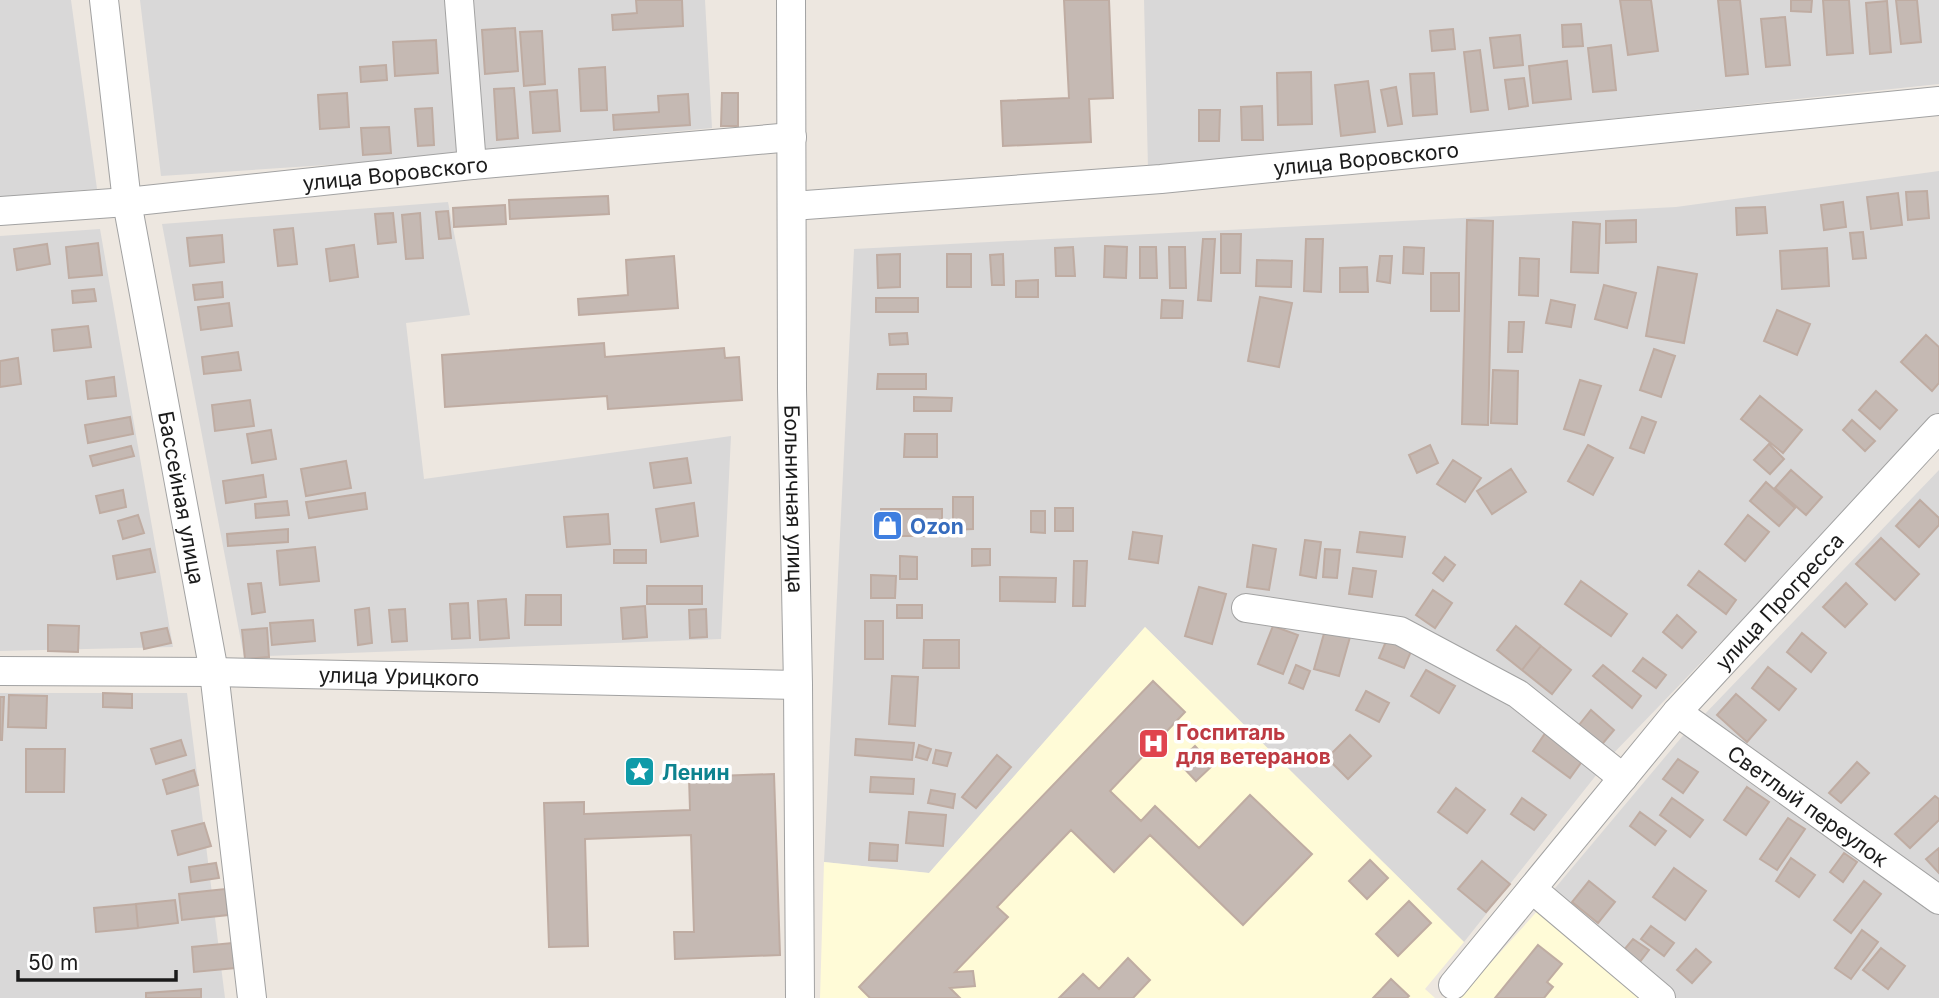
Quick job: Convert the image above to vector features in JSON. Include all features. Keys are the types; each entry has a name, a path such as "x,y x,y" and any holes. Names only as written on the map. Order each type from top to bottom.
{"street":[{"name":"Бассейная улица","path":"104,0 127,202 214,672 252,998"},
{"path":"459,0 472,165"},
{"name":"Больничная улица","path":"791,0 792,389 798,685 800,998"},
{"name":"улица Воровского","path":"792,206 1161,179 1939,101"},
{"name":"улица Воровского","path":"0,211 127,202 472,165 792,137"},
{"name":"улица Прогресса","path":"1453,985 1677,712 1939,429"},
{"path":"1246,608 1400,631 1518,694 1623,778"},
{"name":"улица Урицкого","path":"0,671 214,672 798,685"},
{"name":"Светлый переулок","path":"1677,712 1939,900"},
{"path":"1532,888 1661,998"}],"shaded area":[{"path":"0,0 71,0 97,189 0,197"},
{"path":"140,0 449,0 463,156 161,176"},
{"path":"470,0 705,0 712,128 482,150"},
{"path":"1144,0 1939,0 1939,84 1148,168"},
{"path":"1939,171 1939,416 1607,760 1519,690 1402,624 1238,604 1239,613 1398,637 1522,709 1601,769 1464,942 1145,627 929,873 824,862 854,249 1676,207"},
{"path":"448,202 470,315 406,323 424,479 731,436 721,639 244,657 162,224"},
{"path":"100,229 173,647 0,651 0,236"},
{"path":"1939,470 1939,889 1703,716"},
{"name":"Госпиталь для ветеранов","path":"1145,627 1464,942 1425,989 1435,998 820,998 824,862 929,873"},
{"path":"0,693 187,693 225,998 0,998"},
{"path":"1686,732 1939,915 1939,998 1674,998 1551,893"},
{"path":"1541,907 1648,998 1459,998"}],"building":[{"path":"636,0 682,0 683,26 613,30 612,15 637,13"},
{"path":"1064,0 1109,0 1113,98 1089,99 1091,142 1003,146 1001,101 1069,98"},
{"path":"1620,0 1651,0 1658,51 1628,55"},
{"path":"1718,0 1740,0 1748,74 1726,76"},
{"path":"1791,0 1812,0 1811,12 1791,11"},
{"path":"1823,0 1849,0 1853,53 1827,55"},
{"path":"1896,0 1917,0 1921,42 1901,44"},
{"path":"1887,1 1891,52 1870,54 1866,3"},
{"path":"1785,17 1790,65 1766,67 1761,19"},
{"path":"1581,24 1583,46 1563,47 1562,25"},
{"path":"515,28 518,71 485,74 482,30"},
{"path":"1453,29 1455,49 1432,51 1430,31"},
{"path":"542,31 545,84 524,86 520,32"},
{"path":"1520,35 1523,65 1494,68 1490,38"},
{"path":"436,40 438,73 395,76 393,42"},
{"path":"1611,45 1616,90 1593,92 1588,48"},
{"path":"1480,50 1488,110 1471,112 1464,52"},
{"path":"1567,61 1571,99 1533,103 1529,66"},
{"path":"386,65 387,80 361,82 360,67"},
{"path":"605,67 607,110 581,111 579,69"},
{"path":"1311,72 1312,124 1278,125 1277,73"},
{"path":"1434,73 1437,114 1413,116 1410,74"},
{"path":"1524,78 1528,106 1509,109 1505,80"},
{"path":"1368,81 1375,132 1341,136 1335,85"},
{"path":"1396,87 1402,124 1388,126 1381,90"},
{"path":"514,88 518,138 497,140 494,89"},
{"path":"557,90 560,131 533,133 530,92"},
{"path":"347,93 349,127 320,129 318,95"},
{"path":"722,93 738,93 738,126 721,126"},
{"path":"688,94 690,125 614,130 613,115 659,112 658,96"},
{"path":"1262,106 1263,140 1242,140 1241,107"},
{"path":"432,108 434,145 418,146 415,109"},
{"path":"1199,110 1220,110 1219,141 1199,141"},
{"path":"389,127 391,153 363,155 361,128"},
{"path":"1927,191 1929,218 1908,220 1906,192"},
{"path":"1898,193 1902,225 1871,229 1867,197"},
{"path":"608,196 609,214 510,219 509,200"},
{"path":"1843,202 1846,227 1824,230 1821,205"},
{"path":"505,205 506,224 454,227 453,208"},
{"path":"1765,207 1767,233 1737,235 1736,208"},
{"path":"448,211 451,238 439,239 436,212"},
{"path":"393,213 396,242 378,244 375,214"},
{"path":"420,213 423,258 406,259 402,215"},
{"path":"1467,220 1493,221 1488,425 1462,424"},
{"path":"1636,220 1636,242 1606,243 1606,221"},
{"path":"1573,222 1600,224 1598,273 1571,272"},
{"path":"293,228 297,264 278,266 274,230"},
{"path":"1863,232 1866,258 1853,259 1850,233"},
{"path":"1221,234 1241,234 1240,273 1221,273"},
{"path":"222,235 224,262 190,266 187,238"},
{"path":"1203,239 1215,239 1211,301 1198,300"},
{"path":"1306,239 1323,239 1321,292 1304,291"},
{"path":"98,243 102,275 69,278 66,247"},
{"path":"47,244 50,264 17,270 14,249"},
{"path":"354,245 358,277 330,281 326,249"},
{"path":"1105,246 1127,247 1126,278 1104,277"},
{"path":"1073,247 1075,276 1056,276 1055,248"},
{"path":"1140,247 1156,247 1157,278 1140,278"},
{"path":"1169,247 1185,247 1186,288 1170,288"},
{"path":"1404,247 1424,248 1423,274 1403,273"},
{"path":"1827,248 1829,286 1782,289 1780,251"},
{"path":"900,254 900,287 878,288 877,255"},
{"path":"947,254 971,254 971,287 947,287"},
{"path":"1003,254 1004,285 992,285 990,255"},
{"path":"674,256 678,308 579,315 578,299 628,295 626,260"},
{"path":"1380,256 1392,256 1390,283 1377,281"},
{"path":"1520,258 1539,259 1538,296 1519,295"},
{"path":"1257,260 1292,261 1291,287 1256,286"},
{"path":"1367,267 1368,292 1340,292 1340,268"},
{"path":"1658,267 1697,274 1684,343 1646,336"},
{"path":"1431,273 1459,273 1459,311 1431,311"},
{"path":"1038,280 1038,297 1016,297 1016,281"},
{"path":"222,282 223,297 195,300 193,285"},
{"path":"1604,285 1636,293 1627,328 1595,319"},
{"path":"94,289 96,301 73,303 72,291"},
{"path":"1260,297 1292,303 1279,367 1248,361"},
{"path":"876,298 918,298 918,312 876,312"},
{"path":"1162,300 1183,301 1182,318 1161,318"},
{"path":"1551,300 1575,305 1571,327 1546,323"},
{"path":"229,303 232,326 201,330 198,307"},
{"path":"1777,310 1810,324 1797,355 1764,341"},
{"path":"1509,322 1524,322 1522,352 1508,352"},
{"path":"88,326 91,347 54,351 52,330"},
{"path":"907,333 908,344 890,345 889,334"},
{"path":"1926,335 1939,347 1939,383 1932,391 1901,362"},
{"path":"604,343 605,357 724,348 725,358 739,357 742,400 608,409 607,396 445,407 442,355"},
{"path":"1654,349 1675,356 1661,397 1640,390"},
{"path":"238,352 241,370 204,374 202,357"},
{"path":"18,358 21,384 0,387 0,361"},
{"path":"1493,370 1518,371 1517,424 1491,423"},
{"path":"878,374 926,374 926,389 877,389"},
{"path":"114,377 116,396 88,399 86,381"},
{"path":"1580,380 1601,386 1584,435 1564,429"},
{"path":"1876,391 1897,410 1880,429 1859,410"},
{"path":"1760,396 1802,430 1783,453 1741,419"},
{"path":"914,397 952,398 951,411 914,411"},
{"path":"250,400 254,426 215,431 212,405"},
{"path":"130,417 133,434 88,443 85,425"},
{"path":"1642,417 1656,422 1644,453 1630,448"},
{"path":"1852,420 1875,441 1865,451 1843,430"},
{"path":"271,430 276,459 252,463 247,434"},
{"path":"905,434 937,434 937,457 904,457"},
{"path":"1769,444 1784,459 1770,474 1754,460"},
{"path":"1430,445 1438,463 1417,473 1409,455"},
{"path":"1588,445 1613,458 1593,495 1568,481"},
{"path":"131,446 134,456 93,466 90,456"},
{"path":"687,458 691,483 654,488 650,463"},
{"path":"1453,460 1481,478 1465,502 1437,484"},
{"path":"346,461 351,488 306,496 301,469"},
{"path":"1511,469 1526,492 1492,514 1477,491"},
{"path":"1791,470 1822,497 1806,515 1775,488"},
{"path":"263,475 266,497 226,503 223,481"},
{"path":"1766,482 1795,508 1779,526 1750,501"},
{"path":"123,490 126,507 100,513 96,496"},
{"path":"365,493 367,509 309,518 306,502"},
{"path":"953,497 973,497 973,529 953,530"},
{"path":"1920,500 1939,518 1939,525 1919,547 1896,526"},
{"path":"287,501 289,515 256,518 255,504"},
{"path":"694,503 698,536 661,542 656,509"},
{"path":"1055,508 1073,508 1073,531 1055,531"},
{"path":"881,509 942,509 942,536 881,536"},
{"path":"1031,511 1045,511 1045,533 1031,532"},
{"path":"608,514 610,544 567,547 564,517"},
{"path":"138,515 144,533 123,539 118,521"},
{"path":"1748,515 1769,532 1745,561 1725,544"},
{"path":"288,529 288,542 228,546 227,534"},
{"path":"1133,532 1162,536 1158,563 1129,559"},
{"path":"1360,532 1405,537 1402,557 1357,552"},
{"path":"1881,538 1919,574 1895,600 1856,564"},
{"path":"1305,540 1321,542 1316,578 1300,575"},
{"path":"1253,545 1276,549 1269,590 1247,587"},
{"path":"315,547 319,581 280,585 277,551"},
{"path":"150,549 155,572 117,579 113,556"},
{"path":"972,549 990,549 990,565 972,566"},
{"path":"1325,549 1340,550 1337,578 1323,577"},
{"path":"614,550 646,550 646,563 614,563"},
{"path":"900,556 917,557 917,579 900,579"},
{"path":"1445,557 1455,565 1443,581 1433,573"},
{"path":"1074,561 1087,561 1085,606 1073,606"},
{"path":"1353,568 1376,571 1372,597 1349,594"},
{"path":"1699,571 1736,600 1726,614 1688,585"},
{"path":"871,575 896,576 895,598 871,598"},
{"path":"1000,577 1056,578 1055,602 1000,601"},
{"path":"1581,581 1627,614 1611,636 1565,604"},
{"path":"261,583 265,612 252,614 248,584"},
{"path":"1846,583 1867,604 1845,627 1823,607"},
{"path":"647,586 702,586 702,604 647,604"},
{"path":"1199,587 1226,594 1212,644 1185,636"},
{"path":"1433,590 1452,603 1435,628 1416,615"},
{"path":"526,595 561,595 561,625 525,625"},
{"path":"506,599 509,638 480,640 478,601"},
{"path":"468,603 470,638 452,639 450,604"},
{"path":"897,605 922,605 922,618 897,618"},
{"path":"645,606 647,637 623,639 621,608"},
{"path":"369,608 372,643 358,645 355,610"},
{"path":"405,609 407,641 392,642 389,610"},
{"path":"706,609 707,637 690,638 689,610"},
{"path":"1677,615 1696,632 1682,648 1663,632"},
{"path":"313,620 315,641 272,645 270,623"},
{"path":"865,621 883,621 883,659 865,659"},
{"path":"48,625 79,626 78,652 48,651"},
{"path":"1273,626 1298,635 1283,674 1258,664"},
{"path":"1516,626 1541,646 1522,670 1497,650"},
{"path":"167,628 171,643 144,649 141,633"},
{"path":"267,628 269,657 245,659 242,630"},
{"path":"1325,630 1350,637 1339,676 1314,669"},
{"path":"1802,633 1826,653 1811,672 1787,652"},
{"path":"1387,639 1412,649 1404,668 1379,658"},
{"path":"924,640 959,640 959,668 923,668"},
{"path":"1541,646 1571,670 1552,694 1522,670"},
{"path":"1643,658 1666,675 1656,688 1633,671"},
{"path":"1296,665 1310,671 1303,689 1289,683"},
{"path":"1603,665 1641,696 1632,708 1593,676"},
{"path":"1768,667 1796,689 1779,710 1752,688"},
{"path":"1426,670 1455,686 1439,713 1411,696"},
{"path":"892,676 918,677 915,726 889,724"},
{"path":"1153,681 1185,712 1110,791 1141,821 1155,806 1199,848 1250,795 1312,854 1243,925 1150,835 1114,872 1071,830 997,907 1008,917 955,972 973,971 975,986 950,988 960,998 870,998 859,987"},
{"path":"1366,691 1389,703 1379,722 1356,710"},
{"path":"103,693 132,694 132,708 103,707"},
{"path":"1736,694 1766,720 1747,742 1717,715"},
{"path":"9,695 47,696 46,728 8,727"},
{"path":"0,697 4,697 2,740 0,740"},
{"path":"1591,710 1614,730 1598,749 1575,730"},
{"path":"1546,732 1583,760 1570,778 1533,751"},
{"path":"1350,735 1371,756 1348,779 1327,758"},
{"path":"856,739 914,743 912,760 855,755"},
{"path":"181,740 186,755 156,764 151,749"},
{"path":"919,745 931,749 927,760 916,757"},
{"path":"1195,746 1213,765 1196,781 1178,762"},
{"path":"26,749 65,749 64,792 26,792"},
{"path":"936,750 951,753 947,766 933,763"},
{"path":"997,755 1011,767 976,808 962,797"},
{"path":"1678,759 1698,772 1683,793 1663,779"},
{"path":"1857,762 1869,773 1841,803 1829,793"},
{"path":"194,770 198,785 167,794 163,780"},
{"path":"774,774 780,955 675,959 674,932 694,932 691,835 585,839 588,946 549,947 544,803 584,802 584,814 690,810 689,777"},
{"path":"871,777 914,779 913,794 870,792"},
{"path":"1747,787 1769,802 1746,835 1724,820"},
{"path":"1456,788 1485,810 1467,833 1438,812"},
{"path":"931,790 955,794 953,808 928,803"},
{"path":"1935,796 1939,799 1939,820 1910,848 1895,834"},
{"path":"1522,798 1546,815 1534,830 1511,814"},
{"path":"1672,798 1703,820 1690,837 1660,815"},
{"path":"909,812 946,815 943,846 906,843"},
{"path":"1640,812 1666,831 1655,845 1630,826"},
{"path":"1788,818 1805,829 1777,870 1760,859"},
{"path":"204,823 211,846 178,855 172,831"},
{"path":"870,843 898,845 897,861 869,860"},
{"path":"1939,848 1939,873 1926,859"},
{"path":"1844,853 1857,862 1843,882 1830,872"},
{"path":"1791,858 1815,875 1799,897 1776,881"},
{"path":"1370,860 1388,878 1367,899 1349,881"},
{"path":"1482,861 1510,884 1486,912 1458,889"},
{"path":"216,863 219,878 191,882 189,867"},
{"path":"1674,868 1706,891 1685,920 1653,897"},
{"path":"1589,881 1615,902 1598,923 1572,902"},
{"path":"1864,881 1881,894 1851,933 1834,920"},
{"path":"225,889 228,915 182,920 179,894"},
{"path":"175,900 178,923 138,928 136,904"},
{"path":"1409,901 1431,923 1398,956 1376,934"},
{"path":"136,904 138,928 96,932 94,908"},
{"path":"1651,926 1674,943 1664,956 1641,939"},
{"path":"1862,930 1878,942 1851,979 1835,968"},
{"path":"1633,939 1649,950 1639,963 1623,951"},
{"path":"232,943 235,968 194,972 192,947"},
{"path":"1538,945 1562,964 1547,982 1553,987 1544,998 1495,998"},
{"path":"1881,948 1905,966 1888,989 1863,970"},
{"path":"1696,949 1711,962 1692,983 1677,970"},
{"path":"1128,958 1150,980 1133,998 1059,998 1083,974 1099,989"},
{"path":"1391,979 1409,996 1373,998"},
{"path":"201,989 201,998 146,998 146,993"}],"place":[{"name":"Ozon","path":"887,526"},
{"name":"Госпиталь для ветеранов","path":"1153,744"},
{"name":"Ленин","path":"639,772"}]}
